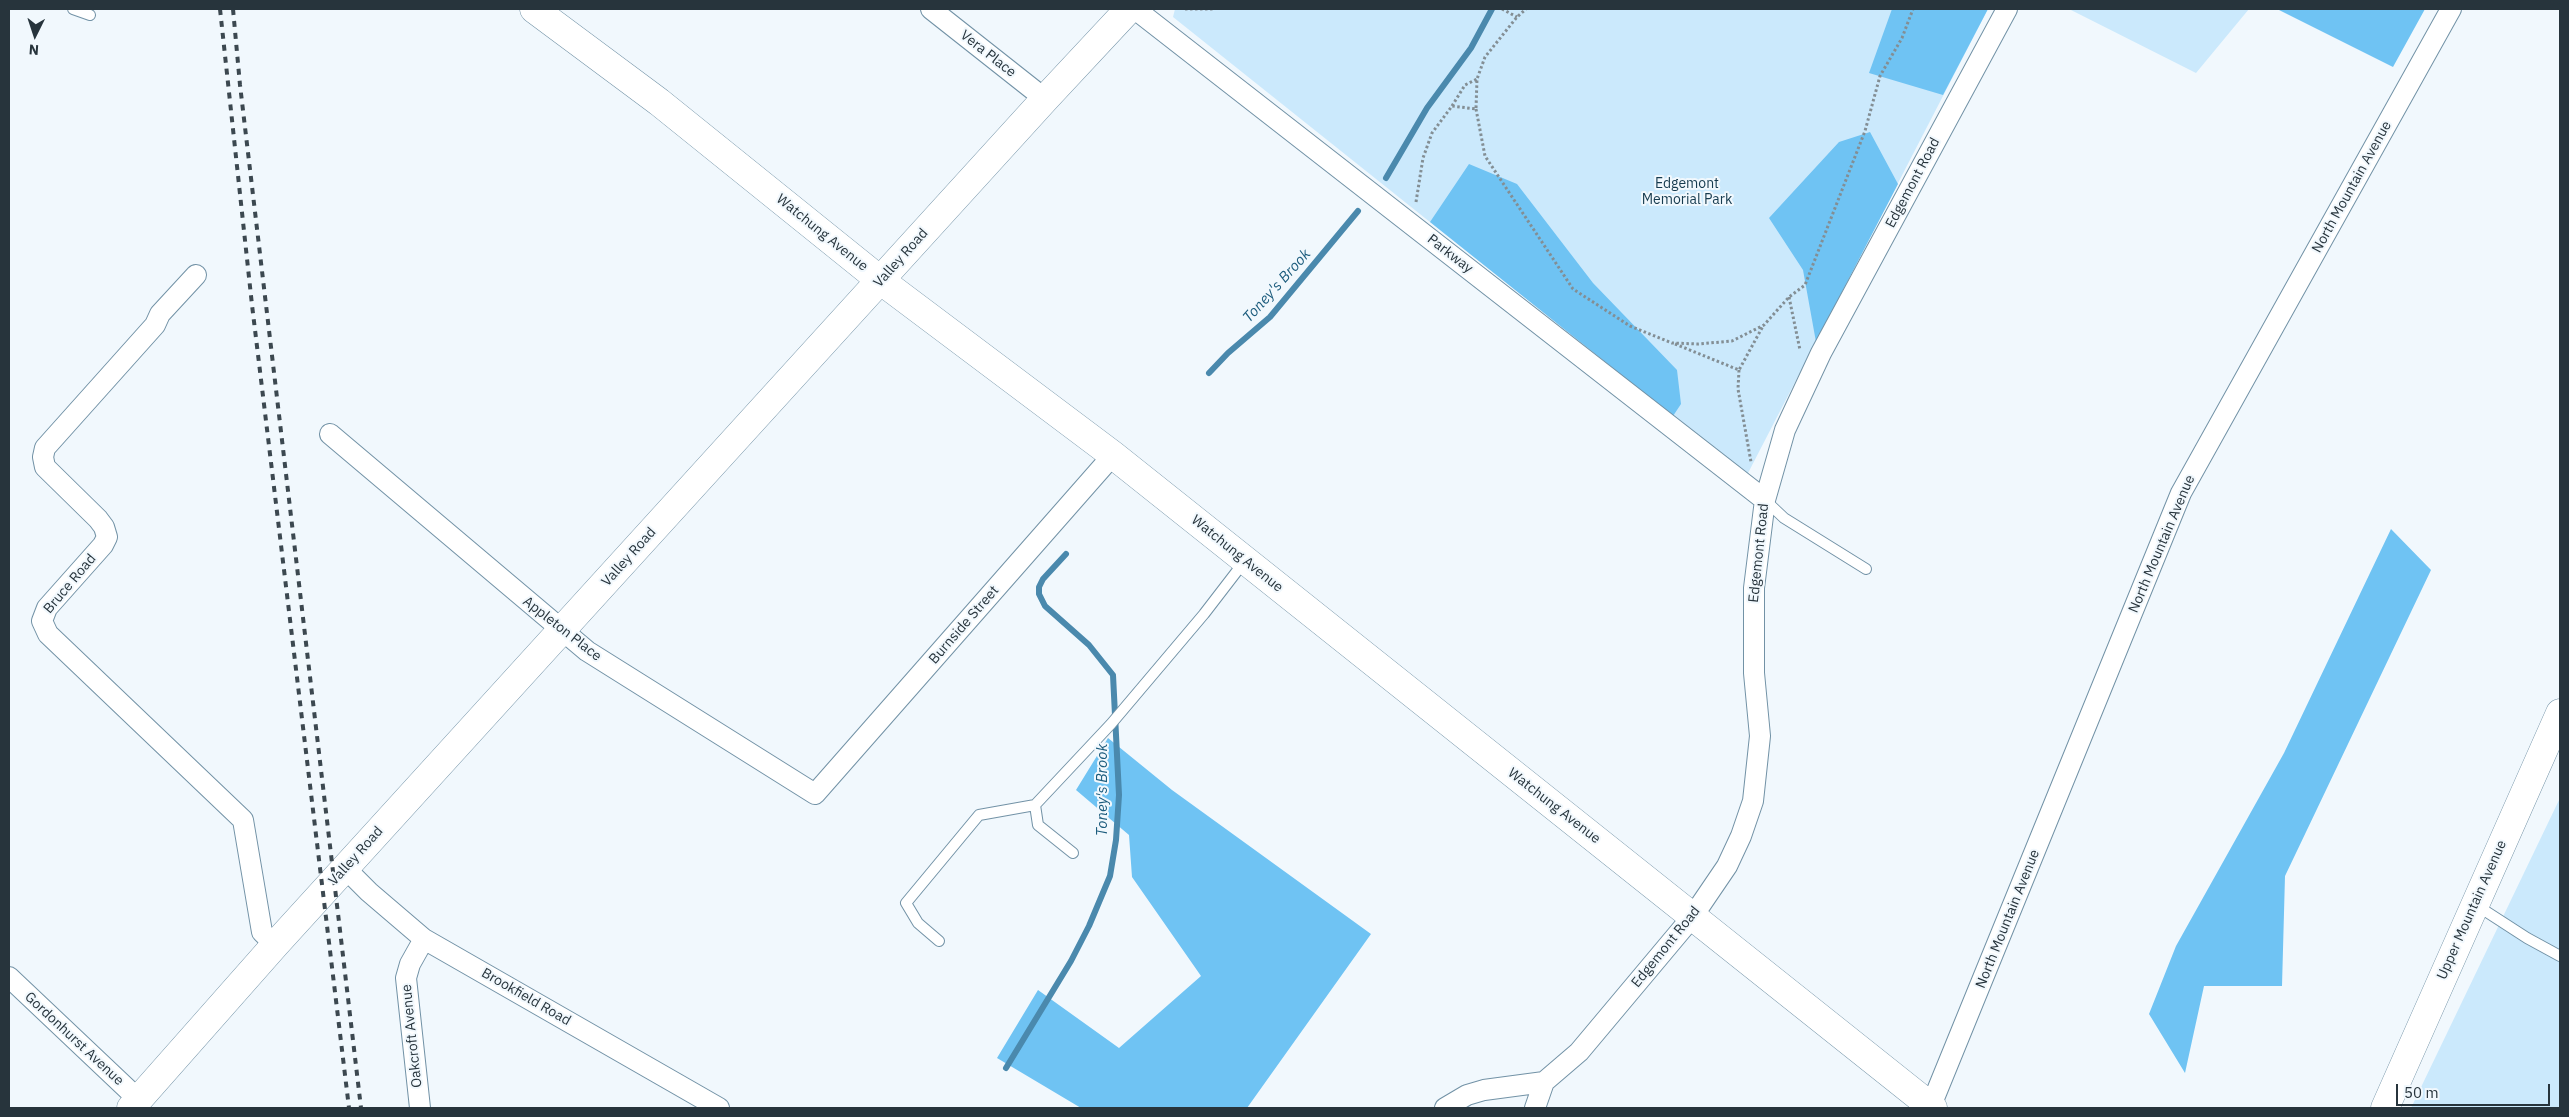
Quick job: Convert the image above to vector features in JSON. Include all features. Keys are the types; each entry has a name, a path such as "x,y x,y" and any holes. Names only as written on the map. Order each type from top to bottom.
{"main road":[{"name":"Watchung Avenue","path":"534,9 659,102 880,280 1113,455 1932,1108"},
{"name":"Valley Road","path":"135,1104 275,944 1045,99 1130,9"},
{"name":"Upper Mountain Avenue","path":"2385,1108 2560,713"}],"street":[{"name":"Vera Place","path":"931,9 1045,99"},
{"name":"Parkway","path":"1135,9 1765,500"},
{"name":"Edgemont Road","path":"1544,1082 1579,1052 1693,916 1727,866 1754,801 1760,736 1754,673 1754,588 1765,500 1785,430 1802,391 2007,9"},
{"name":"North Mountain Avenue","path":"1932,1108 2181,493 2451,9"},
{"name":"Bruce Road","path":"196,275 43,451 44,463 48,471 98,519 106,530 107,537 103,545 47,608 42,621 48,634 243,820 262,932 275,944"},
{"name":"Appleton Place","path":"330,434 587,651 815,794"},
{"name":"Burnside Street","path":"815,794 1113,455"},
{"name":"Brookfield Road","path":"345,868 369,892 424,938 719,1108"},
{"name":"Oakcroft Avenue","path":"420,1108 406,978 410,964 424,938"},
{"name":"Gordonhurst Avenue","path":"9,978 135,1104"},
{"path":"1446,1108 1467,1095 1484,1090 1544,1082 1535,1108"}],"lane":[{"path":"73,9 90,15"},
{"path":"1765,500 1784,518 1866,569"},
{"path":"940,941 918,923 906,903 979,815 1035,805 1122,711 1204,614 1245,561"},
{"path":"1035,805 1038,825 1073,853"},
{"path":"2475,904 2527,938 2560,956"}],"path":[{"path":"1185,9 1213,9"},
{"path":"1502,9 1517,17"},
{"path":"1526,9 1517,17 1485,57 1477,79 1476,109 1485,156 1573,289 1630,326 1739,370"},
{"path":"1751,462 1738,389 1739,370 1764,325 1789,297 1805,284 1865,131 1880,76 1902,38 1913,9"},
{"path":"1404,219 1416,202 1423,158 1432,133 1452,106 1465,84 1477,79"},
{"path":"1452,106 1476,109"},
{"path":"1789,297 1801,354"},
{"path":"1672,343 1698,344 1732,341 1764,325"}],"green space":[{"name":"Edgemont Memorial Park","path":"1175,9 1988,9 1747,475 1173,17"},
{"path":"2069,9 2249,9 2196,73"},
{"path":"2560,798 2560,1108 2411,1108"}],"shaded area":[{"path":"1892,9 1988,9 1943,95 1869,73"},
{"path":"2277,9 2425,9 2393,67"},
{"path":"1870,132 1898,184 1816,342 1803,270 1769,218 1839,142"},
{"path":"1469,164 1517,184 1593,283 1677,370 1681,404 1673,416 1430,222"},
{"path":"2391,529 2431,570 2285,876 2282,986 2204,986 2185,1073 2149,1014 2176,946 2284,753"},
{"path":"1108,738 1172,790 1371,934 1247,1108 1081,1108 997,1058 1038,990 1119,1048 1201,976 1132,877 1129,835 1076,790"}],"waterway":[{"name":"Toney's Brook","path":"1386,178 1427,108 1471,48 1492,9"},
{"name":"Toney's Brook","path":"1209,373 1228,353 1270,317 1358,211"},
{"name":"Toney's Brook","path":"1006,1068 1071,961 1089,926 1110,876 1116,840 1119,795 1113,675 1089,645 1045,606 1039,594 1039,587 1043,579 1066,554"}],"railway":[{"path":"220,9 252,305 349,1108"},
{"path":"233,9 240,85 361,1108"}]}
